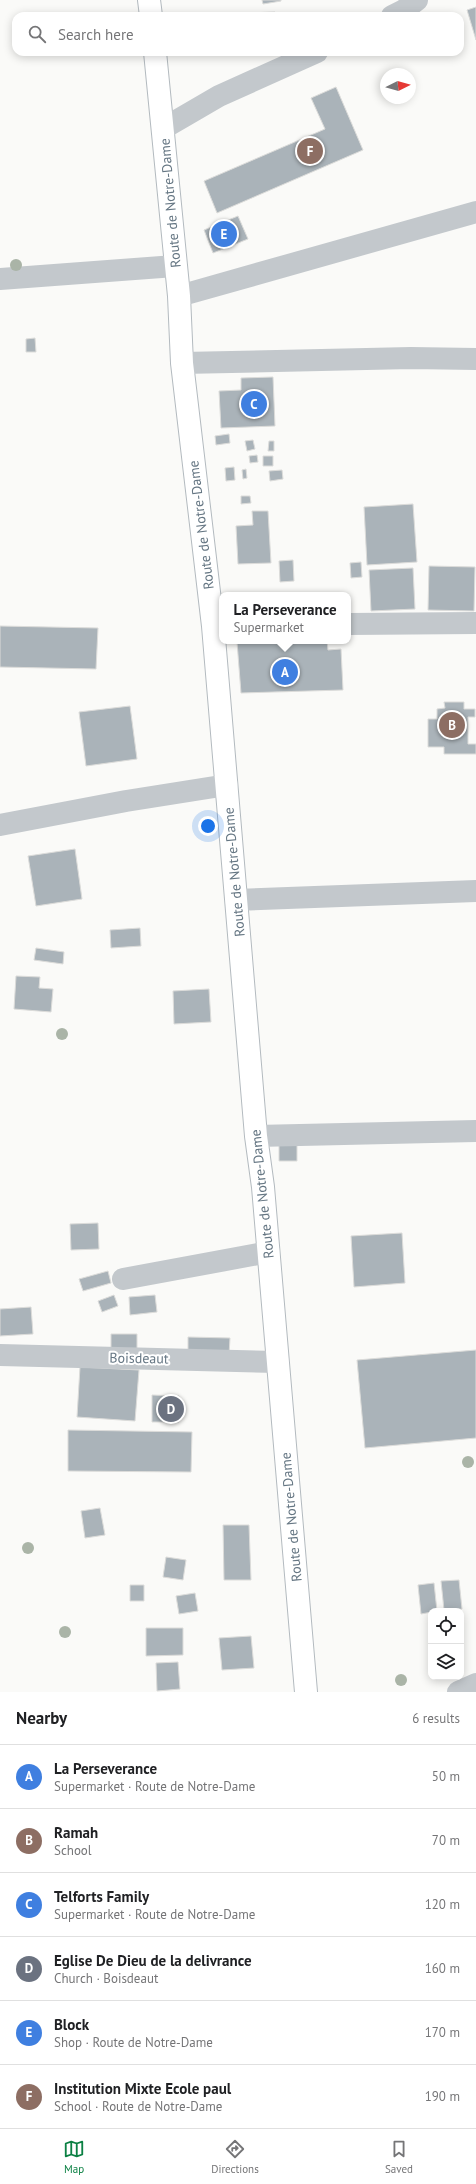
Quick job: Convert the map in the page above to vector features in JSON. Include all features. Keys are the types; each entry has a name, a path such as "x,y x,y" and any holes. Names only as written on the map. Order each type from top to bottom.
{"street":[{"path":"149,0 150,12"},
{"path":"400,12 417,0"},
{"name":"Route de Notre-Dame","path":"155,56 164,128 179,296 182,362 217,626 236,900 256,1136 263,1187 306,1692"},
{"path":"164,128 219,96 308,56"},
{"path":"179,296 476,212"},
{"path":"0,280 176,266"},
{"path":"182,362 411,358 476,359"},
{"path":"351,624 476,623"},
{"path":"0,825 126,801 227,785"},
{"path":"236,900 476,891"},
{"path":"256,1136 476,1131"},
{"path":"123,1279 268,1252"},
{"name":"Boisdeaut","path":"0,1355 278,1362"},
{"path":"458,1692 476,1684"}],"building":[{"path":"262,0 281,0 281,1 263,4"},
{"path":"476,7 476,40 467,10"},
{"path":"336,87 363,150 217,213 204,181 325,129 311,98"},
{"path":"238,216 248,239 213,253 204,230"},
{"path":"35,338 36,352 26,352 26,339"},
{"path":"273,377 275,426 221,428 219,391 241,390 241,378"},
{"path":"229,434 230,443 216,445 215,436"},
{"path":"253,440 255,449 247,451 245,441"},
{"path":"269,441 274,441 274,451 268,451"},
{"path":"257,455 258,462 250,463 249,456"},
{"path":"263,456 273,456 273,466 263,466"},
{"path":"234,467 235,480 226,481 225,468"},
{"path":"246,469 247,478 243,479 242,470"},
{"path":"282,470 283,479 270,481 269,471"},
{"path":"241,496 250,496 251,503 241,504"},
{"path":"413,504 417,562 367,565 364,507"},
{"path":"252,511 268,511 271,563 238,564 236,526 253,525"},
{"path":"293,560 294,581 280,582 279,561"},
{"path":"361,562 362,577 351,578 350,563"},
{"path":"429,566 475,567 474,611 428,610"},
{"path":"413,568 415,609 371,611 369,570"},
{"path":"0,626 98,628 96,669 0,667"},
{"path":"237,644 327,644 328,650 341,649 343,690 241,693"},
{"path":"444,702 464,702 464,709 475,709 475,717 468,717 468,744 476,744 476,754 444,754 444,747 428,747 428,719 437,719 437,709 445,708"},
{"path":"130,706 137,759 86,766 79,712"},
{"path":"75,849 82,899 36,906 28,856"},
{"path":"140,928 141,946 111,948 110,930"},
{"path":"36,948 64,952 63,964 34,960"},
{"path":"16,976 40,977 39,988 53,989 51,1012 14,1009"},
{"path":"209,989 211,1022 174,1024 173,991"},
{"path":"297,1144 297,1161 279,1161 279,1145"},
{"path":"98,1223 99,1249 71,1250 70,1224"},
{"path":"402,1233 405,1283 354,1287 351,1236"},
{"path":"108,1271 111,1283 83,1291 79,1279"},
{"path":"114,1295 118,1306 102,1312 98,1301"},
{"path":"155,1295 157,1312 130,1315 129,1297"},
{"path":"31,1307 33,1334 0,1336 0,1309"},
{"path":"111,1334 137,1334 137,1349 111,1349"},
{"path":"188,1337 230,1338 229,1355 188,1354"},
{"path":"476,1350 476,1438 365,1448 357,1360"},
{"path":"80,1367 139,1370 135,1421 77,1417"},
{"path":"152,1395 179,1396 179,1422 152,1422"},
{"path":"68,1430 192,1432 191,1472 68,1471"},
{"path":"100,1508 105,1535 85,1538 81,1511"},
{"path":"223,1525 249,1525 251,1580 224,1580"},
{"path":"166,1557 186,1560 183,1580 163,1577"},
{"path":"459,1580 462,1608 444,1608 441,1581"},
{"path":"434,1583 437,1608 428,1608 428,1613 421,1614 418,1585"},
{"path":"130,1585 144,1585 144,1601 130,1601"},
{"path":"195,1593 198,1611 179,1614 176,1596"},
{"path":"146,1628 183,1628 183,1655 146,1656"},
{"path":"251,1636 254,1668 222,1670 219,1638"},
{"path":"178,1662 180,1689 157,1691 156,1663"}],"place":[{"name":"Institution Mixte Ecole paul","path":"310,151"},
{"name":"Block","path":"224,234"},
{"name":"Telforts Family","path":"254,404"},
{"name":"La Perseverance","path":"285,672"},
{"name":"Ramah","path":"452,725"},
{"name":"Eglise De Dieu de la delivrance","path":"171,1409"}]}
